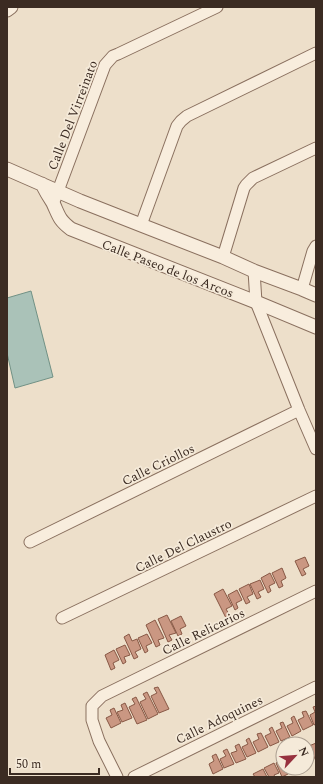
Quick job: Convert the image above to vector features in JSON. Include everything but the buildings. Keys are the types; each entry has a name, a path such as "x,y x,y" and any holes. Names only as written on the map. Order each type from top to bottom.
{"street":[{"path":"7,10 11,7"},
{"name":"Calle Del Virreinato","path":"53,203 105,65 113,56 217,7"},
{"path":"141,225 177,126 181,121 187,116 316,53"},
{"path":"223,257 246,185 253,178 316,148"},
{"path":"7,168 80,201 316,295"},
{"name":"Calle Paseo de los Arcos","path":"42,184 53,203 58,217 63,224 71,229 316,327"},
{"path":"302,289 313,251 316,246"},
{"path":"254,271 256,302 316,450"},
{"name":"Calle Criollos","path":"30,542 299,410"},
{"name":"Calle Del Claustro","path":"62,618 316,496"},
{"name":"Calle Relicarios","path":"117,777 99,741 92,720 92,706 102,696 316,591"},
{"name":"Calle Adoquines","path":"134,777 316,686"}],"shaded area":[{"path":"31,291 53,377 15,388 7,353 7,298"}]}
